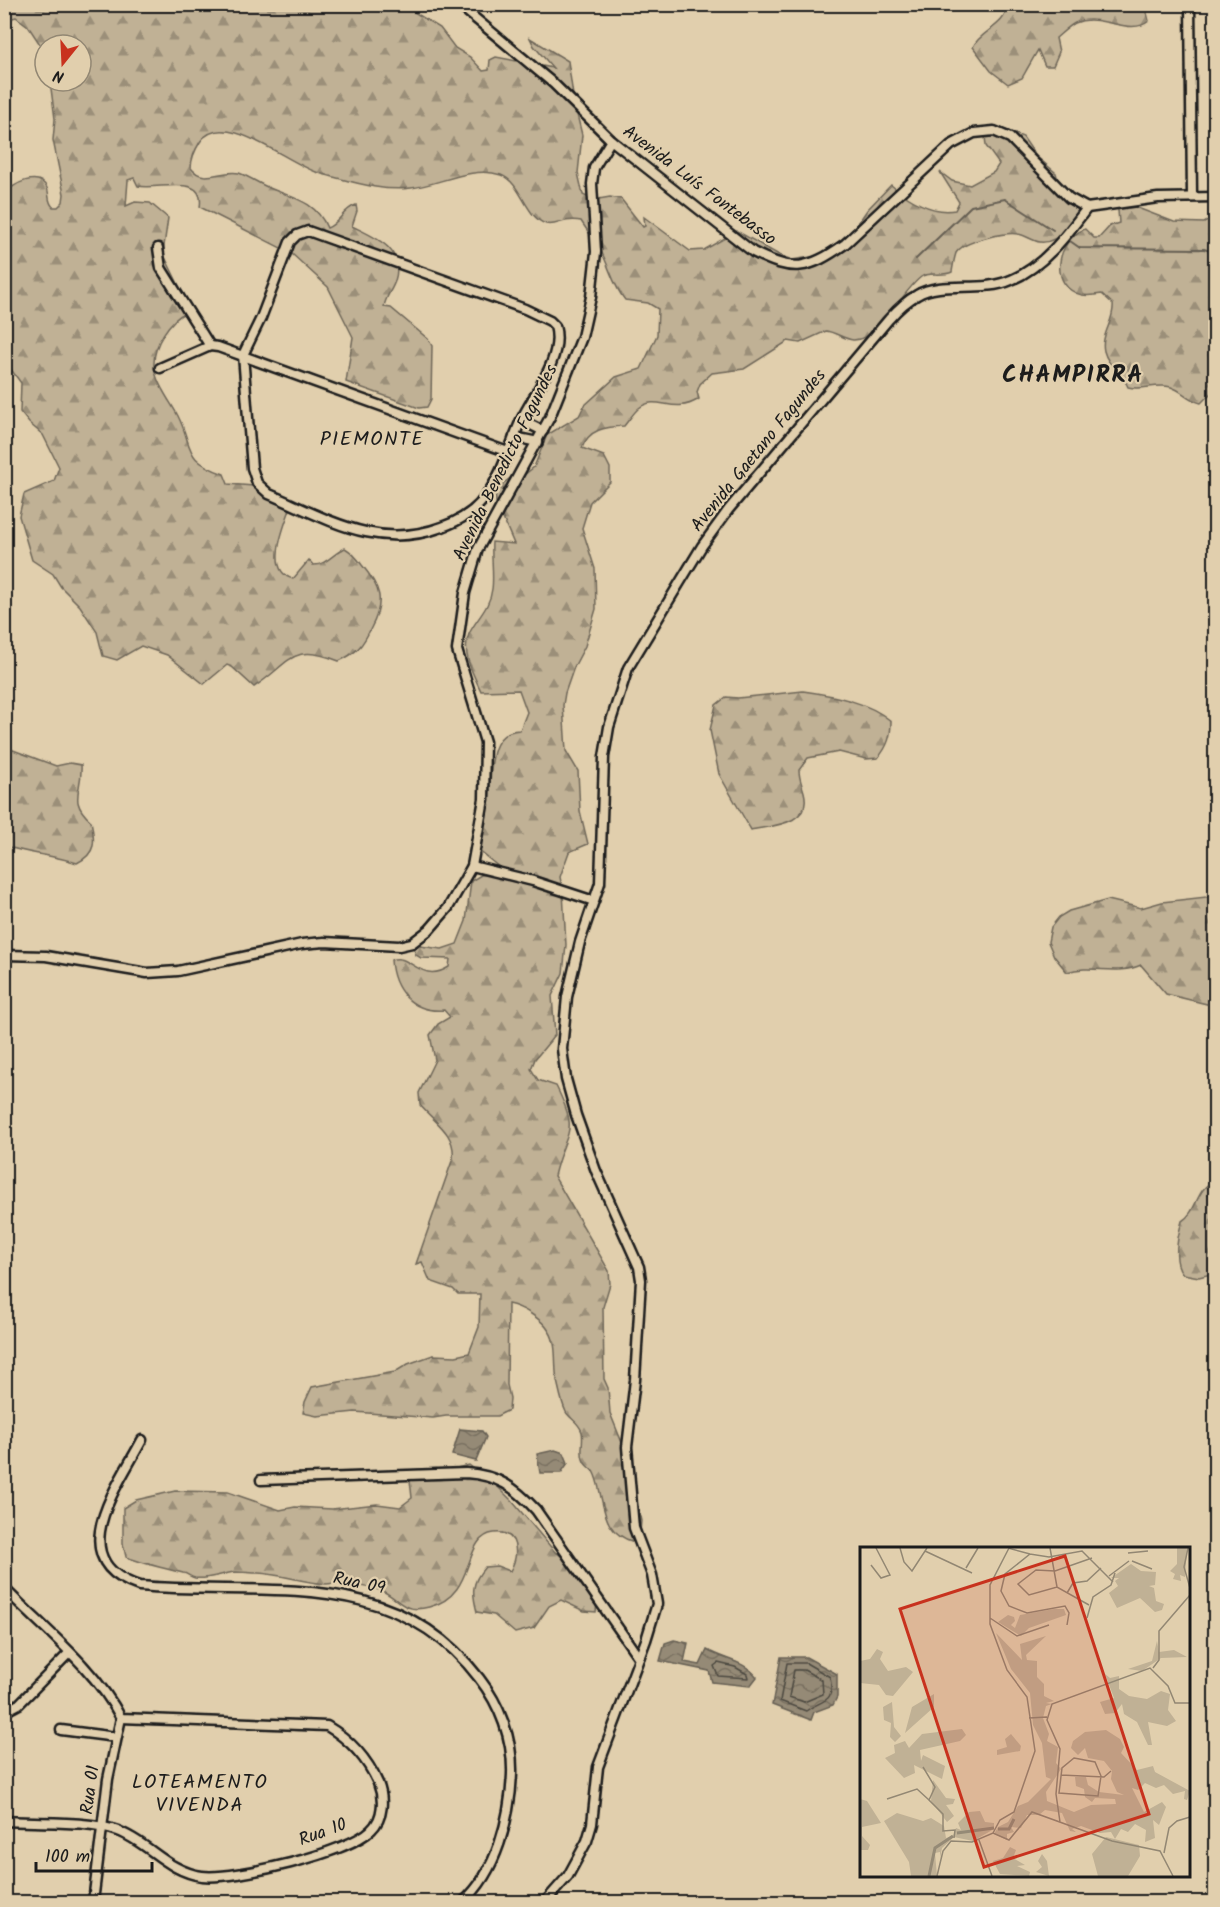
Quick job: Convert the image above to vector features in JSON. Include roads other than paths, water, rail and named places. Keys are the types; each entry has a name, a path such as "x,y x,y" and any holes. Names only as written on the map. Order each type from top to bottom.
{"street":[{"name":"Avenida Luís Fontebasso","path":"458,4 554,84 611,140 753,252 778,265 796,268 826,257 845,244 951,145 974,132 994,131 1010,138 1069,198 1087,208"},
{"path":"1190,4 1192,196"},
{"name":"Avenida Benedicto Fagundes","path":"4,955 46,956 147,973 164,972 216,964 302,944 324,942 399,946 412,943 429,930 448,908 472,866 484,799 485,742 477,711 459,664 458,630 470,570 478,549 538,442 569,374 591,297 596,252 593,176 601,153 611,140"},
{"path":"1087,208 1158,198 1215,197"},
{"name":"Avenida Gaetano Fagundes","path":"545,1902 568,1876 587,1841 592,1824 598,1767 656,1613 658,1596 634,1528 628,1465 628,1433 635,1380 641,1280 639,1267 596,1171 576,1115 566,1079 562,1049 567,997 580,942 600,883 603,757 614,710 628,668 702,546 729,509 901,307 918,294 929,290 989,286 1011,281 1046,255 1070,232 1087,208"},
{"path":"308,231 550,321 556,332 554,354 521,420 486,496 473,510 455,523 428,532 384,537 361,532 269,494 257,483 252,468 243,355 261,318 290,242 297,235 308,231"},
{"path":"158,248 161,268 210,346"},
{"path":"160,368 210,346 243,355 508,452"},
{"path":"521,420 543,431"},
{"path":"514,437 538,442"},
{"path":"472,866 551,885 594,901"},
{"name":"Rua 09","path":"142,1440 101,1521 98,1539 105,1566 113,1574 139,1586 344,1595 385,1606 426,1628 462,1656 489,1692 508,1736 513,1759 509,1810 487,1870 463,1902"},
{"path":"261,1480 465,1473 495,1477 520,1492 536,1510 639,1658"},
{"path":"4,1588 111,1697 121,1718"},
{"path":"4,1712 19,1704 69,1653"},
{"name":"Rua 01","path":"93,1902 116,1737 121,1718"},
{"name":"Rua 10","path":"4,1821 103,1826 119,1831 139,1842 182,1871 202,1876 225,1876 259,1871 351,1843 371,1830 379,1819 381,1811 378,1784 363,1756 340,1734 327,1726 121,1718"},
{"path":"61,1730 116,1737"}],"water":[{"path":"460,1429 482,1431 486,1437 476,1461 452,1455"},
{"path":"555,1450 564,1453 568,1463 561,1473 540,1473 537,1454"},
{"path":"674,1640 688,1643 684,1662 700,1665 707,1650 746,1667 757,1677 750,1686 712,1682 709,1671 660,1661 665,1643"},
{"path":"781,1657 806,1657 837,1674 837,1697 833,1705 814,1712 811,1720 772,1705"}],"waterway":[{"path":"916,259 971,206 1005,199 1053,230"},
{"path":"1070,241 1080,248 1204,249 1216,253"}],"district":[{"name":"CHAMPIRRA","path":"1073,375"},
{"name":"PIEMONTE","path":"372,440"},
{"name":"LOTEAMENTO VIVENDA","path":"200,1794"}]}
